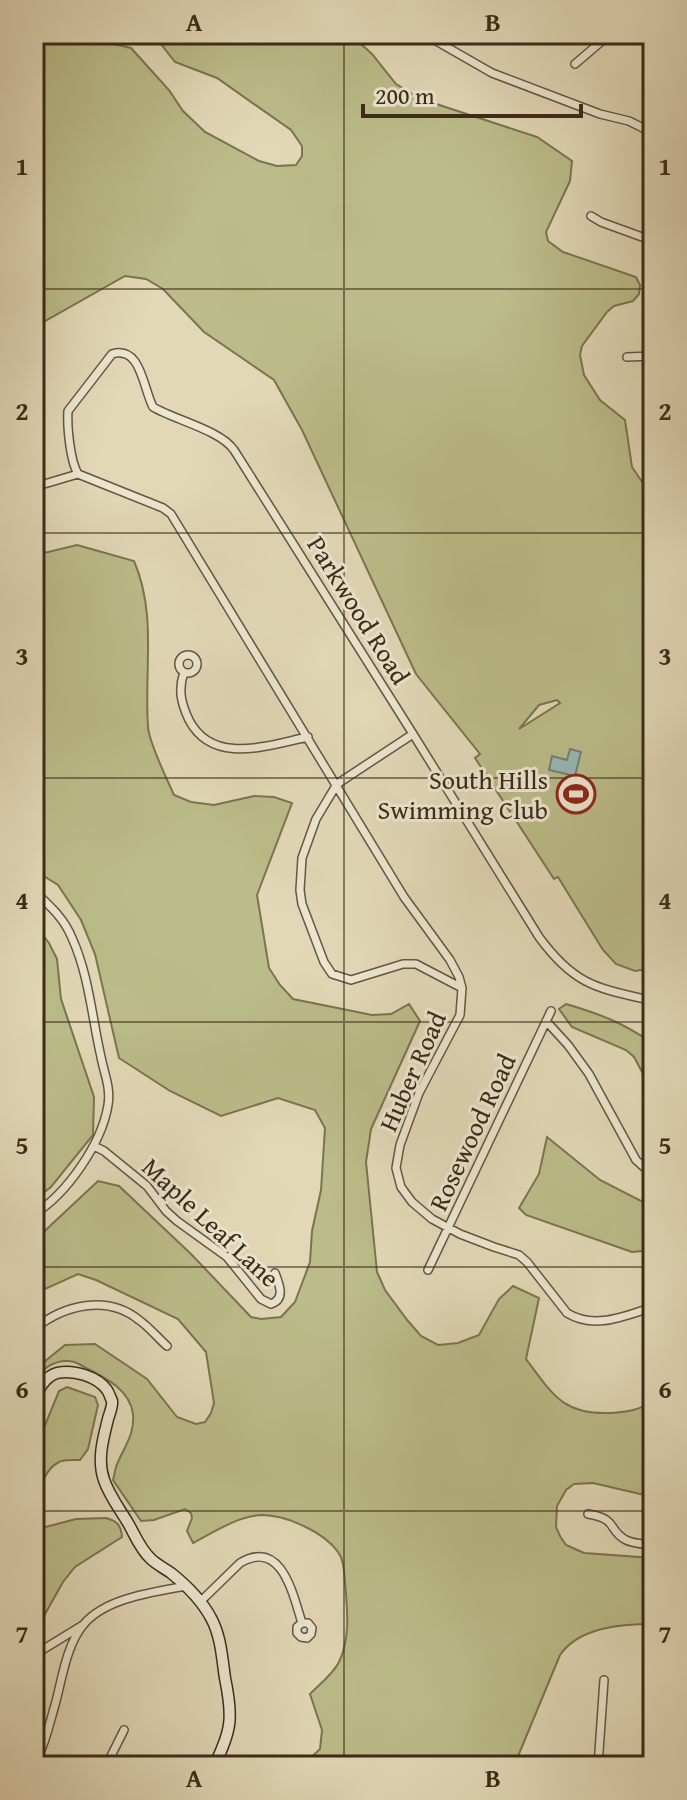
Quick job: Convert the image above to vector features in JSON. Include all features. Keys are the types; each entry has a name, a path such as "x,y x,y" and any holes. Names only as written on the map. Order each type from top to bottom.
{"street":[{"path":"424,34 492,73 589,110 629,121 653,133"},
{"path":"575,64 610,34"},
{"path":"591,216 653,241"},
{"name":"Parkwood Road","path":"78,474 74,467 68,411 112,354 126,353 137,363 153,407 229,443 555,959 593,986 653,1001"},
{"path":"627,357 653,356"},
{"path":"34,487 78,474"},
{"name":"Huber Road","path":"78,474 171,514 404,897 450,960 462,988 460,1015 419,1093 400,1145 396,1168 401,1187 412,1202 432,1219 519,1255 574,1318 607,1321 653,1307"},
{"path":"184,672 179,687 183,709 203,740 221,747 248,749 308,737"},
{"path":"413,734 337,784 316,819 302,858 302,904 324,962 332,974 351,980 403,964 416,964 462,988"},
{"path":"34,891 56,912 73,940 86,984 109,1096 108,1108 94,1146 59,1194 34,1214"},
{"name":"Rosewood Road","path":"428,1270 551,1011"},
{"path":"546,1021 589,1074 636,1160 646,1169 653,1170"},
{"name":"Maple Leaf Lane","path":"94,1146 147,1186 177,1221 227,1257 261,1299 271,1304 280,1296 275,1273"},
{"path":"34,1329 78,1306 101,1304 138,1319 167,1346"},
{"path":"34,1399 37,1390 55,1373 79,1373 97,1380 107,1389 112,1401 102,1443 101,1465 109,1493 143,1549 200,1602 217,1634 231,1718 224,1746 214,1766"},
{"path":"588,1514 610,1521 625,1539 653,1545"},
{"path":"200,1602 240,1563 248,1558 264,1558 274,1562 288,1580 302,1623"},
{"path":"34,1655 106,1607 144,1594 186,1586"},
{"path":"34,1763 45,1739 71,1648 85,1623"},
{"path":"598,1766 604,1680"},
{"path":"106,1766 124,1730"}],"green space":[{"path":"56,34 83,34 131,48 169,90 183,111 205,132 259,161 277,166 296,165 302,156 302,146 291,130 217,78 175,62 153,34 350,34 372,54 396,84 421,99 537,137 572,161 570,181 546,232 548,241 563,252 636,277 640,285 639,294 633,301 614,306 607,312 582,346 580,355 584,375 600,400 625,420 632,467 653,498 653,968 635,971 616,964 603,950 558,877 554,879 475,758 480,754 416,674 302,430 274,380 204,332 163,289 146,279 125,276 40,324 34,336 34,43","holes":["557,700 560,703 519,729 539,705"]},
{"path":"77,545 134,561 141,581 147,622 149,733 174,795 191,802 214,805 254,796 274,797 292,803 257,895 269,968 280,985 293,999 372,1015 391,1014 409,1004 420,1021 371,1129 366,1162 377,1272 385,1290 421,1336 438,1345 458,1343 479,1335 499,1299 513,1286 539,1298 526,1359 561,1400 595,1413 633,1410 653,1401 653,1497 593,1483 574,1484 566,1490 557,1506 556,1527 566,1545 584,1553 653,1558 653,1624 602,1629 578,1638 568,1646 560,1655 514,1766 302,1766 320,1749 322,1730 310,1694 330,1675 345,1643 346,1592 338,1552 314,1532 293,1521 272,1516 244,1518 193,1543 187,1531 191,1513 185,1509 154,1520 141,1521 113,1480 132,1427 133,1414 127,1398 109,1381 71,1361 48,1366 34,1383 34,1374 65,1345 95,1344 147,1379 177,1417 196,1424 205,1422 214,1403 206,1352 178,1319 78,1274 34,1294 34,1241 98,1181 119,1186 191,1254 251,1317 281,1317 295,1302 310,1262 312,1231 321,1190 325,1128 315,1110 278,1098 221,1116 170,1091 119,1058 95,954 81,920 58,885 34,870 34,552 40,554"},
{"path":"34,924 57,959 61,999 94,1097 93,1135 51,1187 34,1200 34,1143 41,1122 34,1067"},
{"path":"566,1004 610,1019 651,1042 653,1092 634,1057 626,1050 572,1027 559,1009"},
{"path":"547,1137 600,1180 653,1207 653,1250 632,1252 526,1215 519,1208 539,1174"},
{"path":"67,1387 95,1397 98,1405 88,1449 80,1460 61,1461 50,1469 34,1503 34,1452 59,1391"},
{"path":"106,1518 118,1524 122,1537 75,1567 40,1623 34,1624 34,1530 76,1519"}],"water":[{"path":"570,749 581,752 575,776 549,770 552,756 567,760"}],"place":[{"name":"South Hills Swimming Club","path":"576,794"}]}
